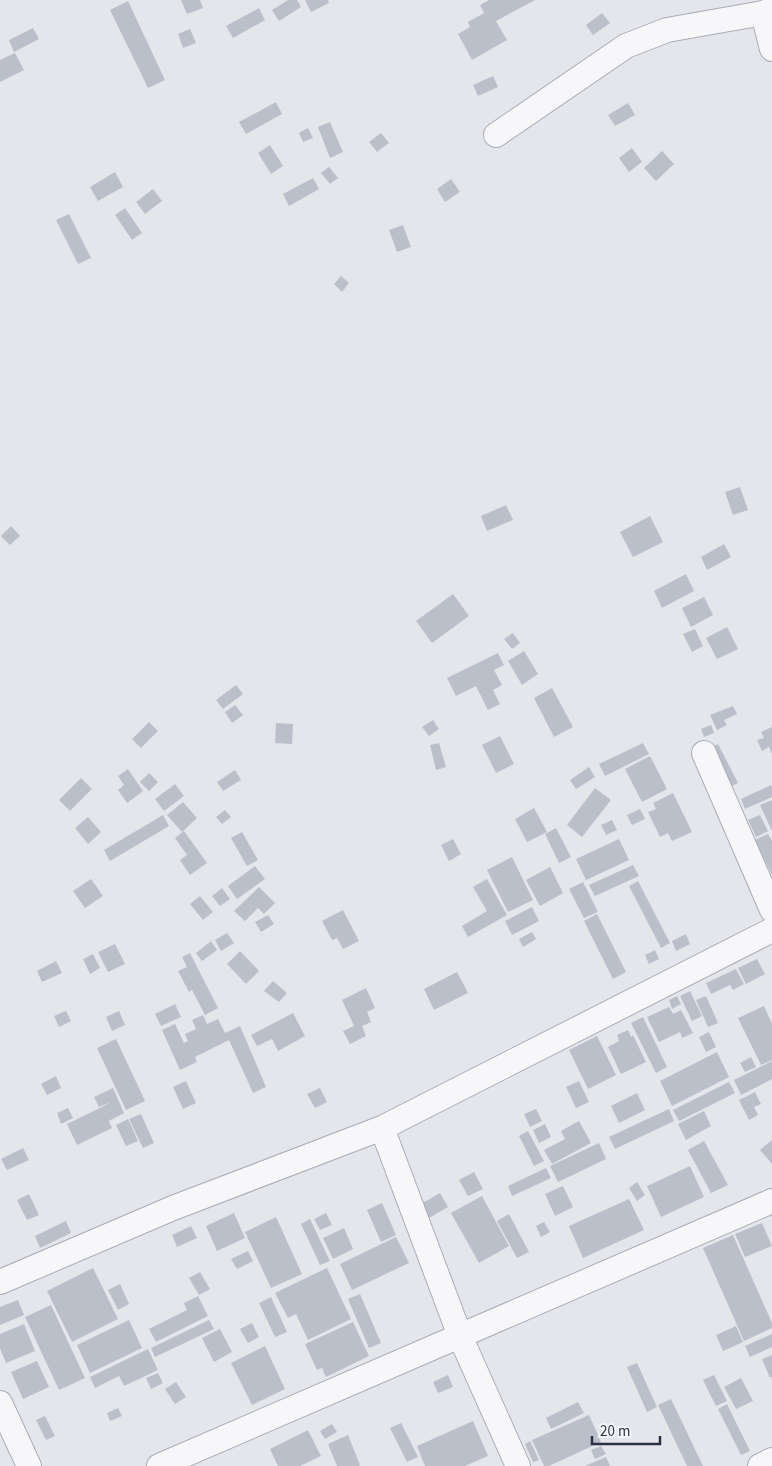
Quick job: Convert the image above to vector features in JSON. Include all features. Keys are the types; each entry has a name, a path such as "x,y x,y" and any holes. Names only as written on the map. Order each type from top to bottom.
{"street":[{"path":"496,135 626,46 667,30 767,11 772,49"},
{"path":"704,753 772,910"},
{"path":"0,1282 173,1208 382,1128 772,930"},
{"path":"382,1128 460,1336 518,1466"},
{"path":"160,1466 772,1201"},
{"path":"0,1403 29,1466"},
{"path":"760,1466 772,1460"}],"building":[{"path":"181,0 200,0 203,8 187,14"},
{"path":"288,0 297,0 301,7 279,21 272,10"},
{"path":"305,0 328,0 329,3 311,12"},
{"path":"489,0 535,0 496,21 507,40 472,60 458,34 470,27 468,22 484,13 480,5"},
{"path":"128,1 165,80 148,88 110,10"},
{"path":"259,8 265,20 233,38 226,26"},
{"path":"602,13 610,23 593,35 586,25"},
{"path":"33,28 39,39 14,52 9,40"},
{"path":"190,29 196,43 183,48 178,34"},
{"path":"15,53 24,70 0,82 0,60"},
{"path":"493,76 498,87 478,96 473,85"},
{"path":"276,102 282,114 246,134 239,122"},
{"path":"628,103 635,115 615,126 608,115"},
{"path":"330,122 343,152 330,158 318,127"},
{"path":"308,128 313,138 303,142 299,133"},
{"path":"381,133 389,143 377,152 369,142"},
{"path":"270,145 283,166 271,174 258,153"},
{"path":"632,148 642,162 629,172 619,158"},
{"path":"662,151 674,164 656,181 644,168"},
{"path":"329,167 338,178 330,184 321,173"},
{"path":"115,172 123,187 98,201 90,187"},
{"path":"313,178 319,189 289,206 283,194"},
{"path":"451,179 460,192 445,202 437,189"},
{"path":"153,189 162,201 145,214 136,202"},
{"path":"125,208 142,233 132,240 115,215"},
{"path":"69,214 91,258 78,264 56,220"},
{"path":"403,225 411,247 397,252 389,230"},
{"path":"341,276 349,283 342,292 334,284"},
{"path":"740,487 748,510 733,515 725,492"},
{"path":"506,505 513,520 487,531 481,516"},
{"path":"650,516 663,542 633,557 620,532"},
{"path":"11,526 20,536 10,545 1,536"},
{"path":"724,544 731,557 707,570 701,557"},
{"path":"686,574 694,591 662,608 654,591"},
{"path":"453,594 469,616 432,643 416,621"},
{"path":"704,597 713,615 691,627 682,608"},
{"path":"727,627 738,649 717,659 706,638"},
{"path":"695,629 703,646 692,652 683,634"},
{"path":"513,633 520,643 512,649 504,639"},
{"path":"524,651 538,674 522,685 508,661"},
{"path":"498,653 504,665 494,670 502,685 493,690 500,704 488,710 476,686 456,696 447,678"},
{"path":"236,685 243,694 223,709 216,700"},
{"path":"552,688 573,727 554,737 534,698"},
{"path":"235,705 243,715 232,723 225,712"},
{"path":"733,706 737,714 724,720 727,725 717,730 710,715"},
{"path":"433,720 439,729 429,736 422,727"},
{"path":"149,722 158,731 141,748 132,739"},
{"path":"276,723 293,724 292,744 275,743"},
{"path":"711,725 714,733 704,737 701,729"},
{"path":"772,727 772,754 769,747 762,751 757,740 764,738 761,732"},
{"path":"500,736 514,764 496,773 482,745"},
{"path":"439,743 446,767 436,770 430,745"},
{"path":"643,743 649,754 605,776 599,764"},
{"path":"718,744 738,783 730,787 710,748"},
{"path":"650,756 667,789 642,802 625,769"},
{"path":"589,767 595,777 576,789 570,780"},
{"path":"128,769 143,791 127,803 118,790 124,785 118,776"},
{"path":"235,770 241,780 223,791 217,782"},
{"path":"149,773 158,782 149,791 140,782"},
{"path":"81,778 92,789 70,811 59,800"},
{"path":"175,784 184,796 164,811 155,799"},
{"path":"771,785 772,797 745,809 741,799"},
{"path":"595,788 611,800 582,837 567,825"},
{"path":"673,793 692,832 672,841 668,833 660,837 648,812 656,809 653,803"},
{"path":"772,800 772,831 760,805"},
{"path":"183,802 197,818 182,832 167,815"},
{"path":"534,808 547,832 527,842 515,819"},
{"path":"640,809 645,819 632,825 627,815"},
{"path":"225,810 231,817 222,824 216,817"},
{"path":"163,815 169,826 110,861 104,850"},
{"path":"760,815 768,831 756,837 748,820"},
{"path":"88,817 101,832 88,844 75,828"},
{"path":"612,820 617,830 606,835 601,825"},
{"path":"556,828 571,857 559,863 545,834"},
{"path":"184,831 207,863 190,875 180,860 187,855 175,838"},
{"path":"242,832 258,860 247,866 231,838"},
{"path":"768,834 772,841 772,875 755,840"},
{"path":"453,839 461,854 449,861 441,845"},
{"path":"619,839 629,860 586,880 576,859"},
{"path":"512,857 533,900 508,912 487,870"},
{"path":"633,865 639,876 595,896 589,885"},
{"path":"255,866 265,879 237,899 228,886"},
{"path":"550,867 563,893 540,906 526,880"},
{"path":"91,879 103,896 85,908 73,891"},
{"path":"487,879 507,915 468,937 462,926 487,911 473,887"},
{"path":"638,881 670,943 661,948 629,886"},
{"path":"583,882 598,912 584,918 569,889"},
{"path":"259,887 275,903 264,914 258,908 245,921 234,911"},
{"path":"222,888 230,899 220,906 212,896"},
{"path":"200,896 213,912 203,920 190,904"},
{"path":"532,907 539,921 512,935 505,921"},
{"path":"343,910 359,941 343,949 337,938 332,940 322,921"},
{"path":"597,914 626,972 613,979 584,921"},
{"path":"268,915 274,924 261,932 255,922"},
{"path":"532,932 536,939 523,947 519,939"},
{"path":"227,933 234,943 221,951 215,940"},
{"path":"686,934 690,944 676,951 672,941"},
{"path":"211,941 217,950 202,961 196,953"},
{"path":"115,944 125,964 108,972 98,952"},
{"path":"655,950 659,959 649,964 645,955"},
{"path":"240,951 259,971 246,984 227,964"},
{"path":"190,953 218,1008 205,1015 192,990 189,992 178,971 187,967 182,957"},
{"path":"93,954 100,968 90,974 83,959"},
{"path":"757,959 765,974 746,984 738,968"},
{"path":"56,961 62,973 42,982 37,971"},
{"path":"736,969 744,984 733,990 730,985 711,994 706,983"},
{"path":"457,972 468,993 434,1010 424,989"},
{"path":"273,981 287,993 279,1002 264,991"},
{"path":"366,988 375,1008 367,1012 371,1022 362,1026 366,1036 350,1044 343,1031 354,1026 342,1000"},
{"path":"690,991 702,1016 692,1021 680,996"},
{"path":"677,996 681,1004 672,1009 669,1000"},
{"path":"706,996 718,1023 708,1027 696,1000"},
{"path":"175,1004 181,1017 161,1026 155,1014"},
{"path":"764,1006 772,1024 772,1060 761,1065 738,1018"},
{"path":"669,1007 673,1014 681,1010 693,1033 682,1038 680,1032 659,1042 647,1017"},
{"path":"66,1011 71,1021 59,1027 54,1016"},
{"path":"119,1011 125,1025 112,1031 106,1017"},
{"path":"293,1013 305,1036 278,1051 272,1039 257,1046 251,1035"},
{"path":"203,1015 207,1024 218,1019 225,1033 240,1026 266,1087 253,1093 229,1040 195,1057 197,1062 180,1070 162,1030 175,1024 184,1043 188,1041 185,1034 196,1029 192,1020"},
{"path":"643,1017 667,1067 656,1073 631,1023"},
{"path":"628,1030 631,1037 633,1035 646,1062 621,1074 608,1047 619,1041 617,1035"},
{"path":"709,1032 716,1047 706,1052 699,1037"},
{"path":"597,1036 616,1075 588,1089 569,1050"},
{"path":"116,1039 145,1101 126,1110 97,1048"},
{"path":"717,1052 729,1077 672,1106 660,1081"},
{"path":"751,1057 756,1067 745,1072 740,1063"},
{"path":"772,1061 772,1079 741,1095 734,1080"},
{"path":"56,1076 61,1088 47,1095 41,1084"},
{"path":"186,1081 196,1103 183,1109 173,1087"},
{"path":"579,1081 589,1102 576,1108 566,1087"},
{"path":"729,1082 735,1093 679,1121 673,1110"},
{"path":"113,1088 124,1113 109,1121 102,1107 111,1102 99,1107 94,1097"},
{"path":"320,1088 327,1102 315,1108 307,1094"},
{"path":"755,1092 761,1104 754,1107 758,1115 749,1120 739,1100"},
{"path":"637,1093 645,1110 619,1123 611,1106"},
{"path":"102,1107 112,1128 77,1145 67,1124"},
{"path":"68,1108 73,1118 61,1124 57,1113"},
{"path":"536,1109 542,1121 530,1127 524,1114"},
{"path":"669,1109 674,1121 615,1149 609,1137"},
{"path":"704,1111 711,1126 686,1140 678,1124"},
{"path":"141,1114 154,1143 143,1148 129,1119"},
{"path":"128,1119 138,1141 126,1146 116,1125"},
{"path":"579,1121 591,1143 552,1164 544,1150 565,1139 561,1131"},
{"path":"545,1124 551,1137 539,1143 533,1130"},
{"path":"528,1131 544,1161 534,1166 519,1136"},
{"path":"772,1140 772,1164 760,1150"},
{"path":"704,1141 728,1185 711,1193 688,1150"},
{"path":"599,1143 606,1159 558,1182 550,1166"},
{"path":"23,1148 29,1160 7,1170 1,1159"},
{"path":"690,1166 704,1197 661,1217 647,1186"},
{"path":"546,1168 551,1178 512,1196 508,1186"},
{"path":"474,1172 483,1189 468,1196 459,1180"},
{"path":"637,1182 645,1195 637,1201 629,1188"},
{"path":"563,1186 573,1207 555,1216 545,1194"},
{"path":"440,1193 448,1207 429,1218 421,1204"},
{"path":"29,1194 39,1215 27,1220 17,1200"},
{"path":"482,1196 509,1246 479,1263 451,1213"},
{"path":"629,1199 644,1230 583,1258 569,1226"},
{"path":"382,1203 396,1235 381,1242 367,1210"},
{"path":"234,1213 245,1238 217,1251 206,1226"},
{"path":"326,1213 332,1225 320,1230 314,1219"},
{"path":"509,1214 529,1252 517,1258 497,1221"},
{"path":"276,1217 302,1274 271,1288 245,1232"},
{"path":"310,1219 330,1261 320,1265 301,1224"},
{"path":"66,1221 71,1233 40,1248 35,1236"},
{"path":"544,1222 550,1232 541,1237 536,1226"},
{"path":"762,1223 772,1246 745,1257 735,1234"},
{"path":"191,1226 197,1238 177,1247 172,1235"},
{"path":"344,1228 353,1249 333,1259 323,1238"},
{"path":"733,1235 772,1323 772,1328 744,1341 703,1248"},
{"path":"396,1237 409,1263 352,1290 340,1264"},
{"path":"248,1251 253,1261 237,1269 231,1259"},
{"path":"93,1268 118,1319 72,1342 47,1291"},
{"path":"327,1268 351,1319 308,1340 296,1314 288,1318 275,1293"},
{"path":"200,1272 210,1289 199,1295 189,1278"},
{"path":"120,1284 129,1304 118,1310 108,1290"},
{"path":"360,1294 381,1343 369,1348 348,1299"},
{"path":"198,1296 208,1316 156,1342 149,1329 187,1310 184,1303"},
{"path":"271,1297 287,1332 275,1337 259,1303"},
{"path":"18,1300 24,1315 0,1325 0,1307"},
{"path":"51,1305 85,1378 59,1390 25,1317"},
{"path":"129,1320 142,1348 90,1373 77,1345"},
{"path":"209,1320 214,1329 155,1357 151,1348"},
{"path":"353,1322 369,1356 326,1377 322,1368 317,1370 305,1344"},
{"path":"252,1323 259,1337 248,1343 240,1329"},
{"path":"24,1324 35,1351 6,1363 0,1348 0,1334"},
{"path":"736,1326 743,1342 723,1351 716,1335"},
{"path":"220,1329 232,1352 214,1362 202,1338"},
{"path":"772,1334 772,1347 750,1357 745,1346"},
{"path":"265,1346 285,1389 252,1405 231,1363"},
{"path":"148,1349 158,1370 124,1386 119,1376 95,1388 90,1377"},
{"path":"772,1355 772,1377 770,1378 762,1359"},
{"path":"37,1361 49,1387 23,1399 11,1372"},
{"path":"637,1363 657,1407 647,1412 627,1367"},
{"path":"158,1373 163,1383 151,1389 146,1378"},
{"path":"448,1375 453,1387 438,1393 433,1382"},
{"path":"714,1375 727,1401 716,1406 703,1380"},
{"path":"741,1378 753,1401 736,1409 724,1387"},
{"path":"176,1382 186,1397 175,1404 165,1389"},
{"path":"671,1399 703,1466 687,1466 658,1405"},
{"path":"578,1402 584,1413 551,1429 546,1418"},
{"path":"727,1404 750,1451 741,1455 718,1409"},
{"path":"118,1408 122,1416 110,1421 107,1413"},
{"path":"589,1415 601,1442 549,1466 544,1466 532,1440"},
{"path":"45,1416 55,1436 46,1440 36,1420"},
{"path":"473,1421 488,1456 465,1466 425,1466 417,1446"},
{"path":"401,1423 418,1457 407,1462 390,1428"},
{"path":"332,1424 337,1432 325,1439 320,1431"},
{"path":"308,1430 321,1456 300,1466 278,1466 270,1449"},
{"path":"348,1435 360,1465 337,1466 328,1444"},
{"path":"530,1441 539,1460 533,1462 525,1444"},
{"path":"601,1446 606,1454 595,1459 591,1450"},
{"path":"606,1457 610,1466 585,1466"}]}
